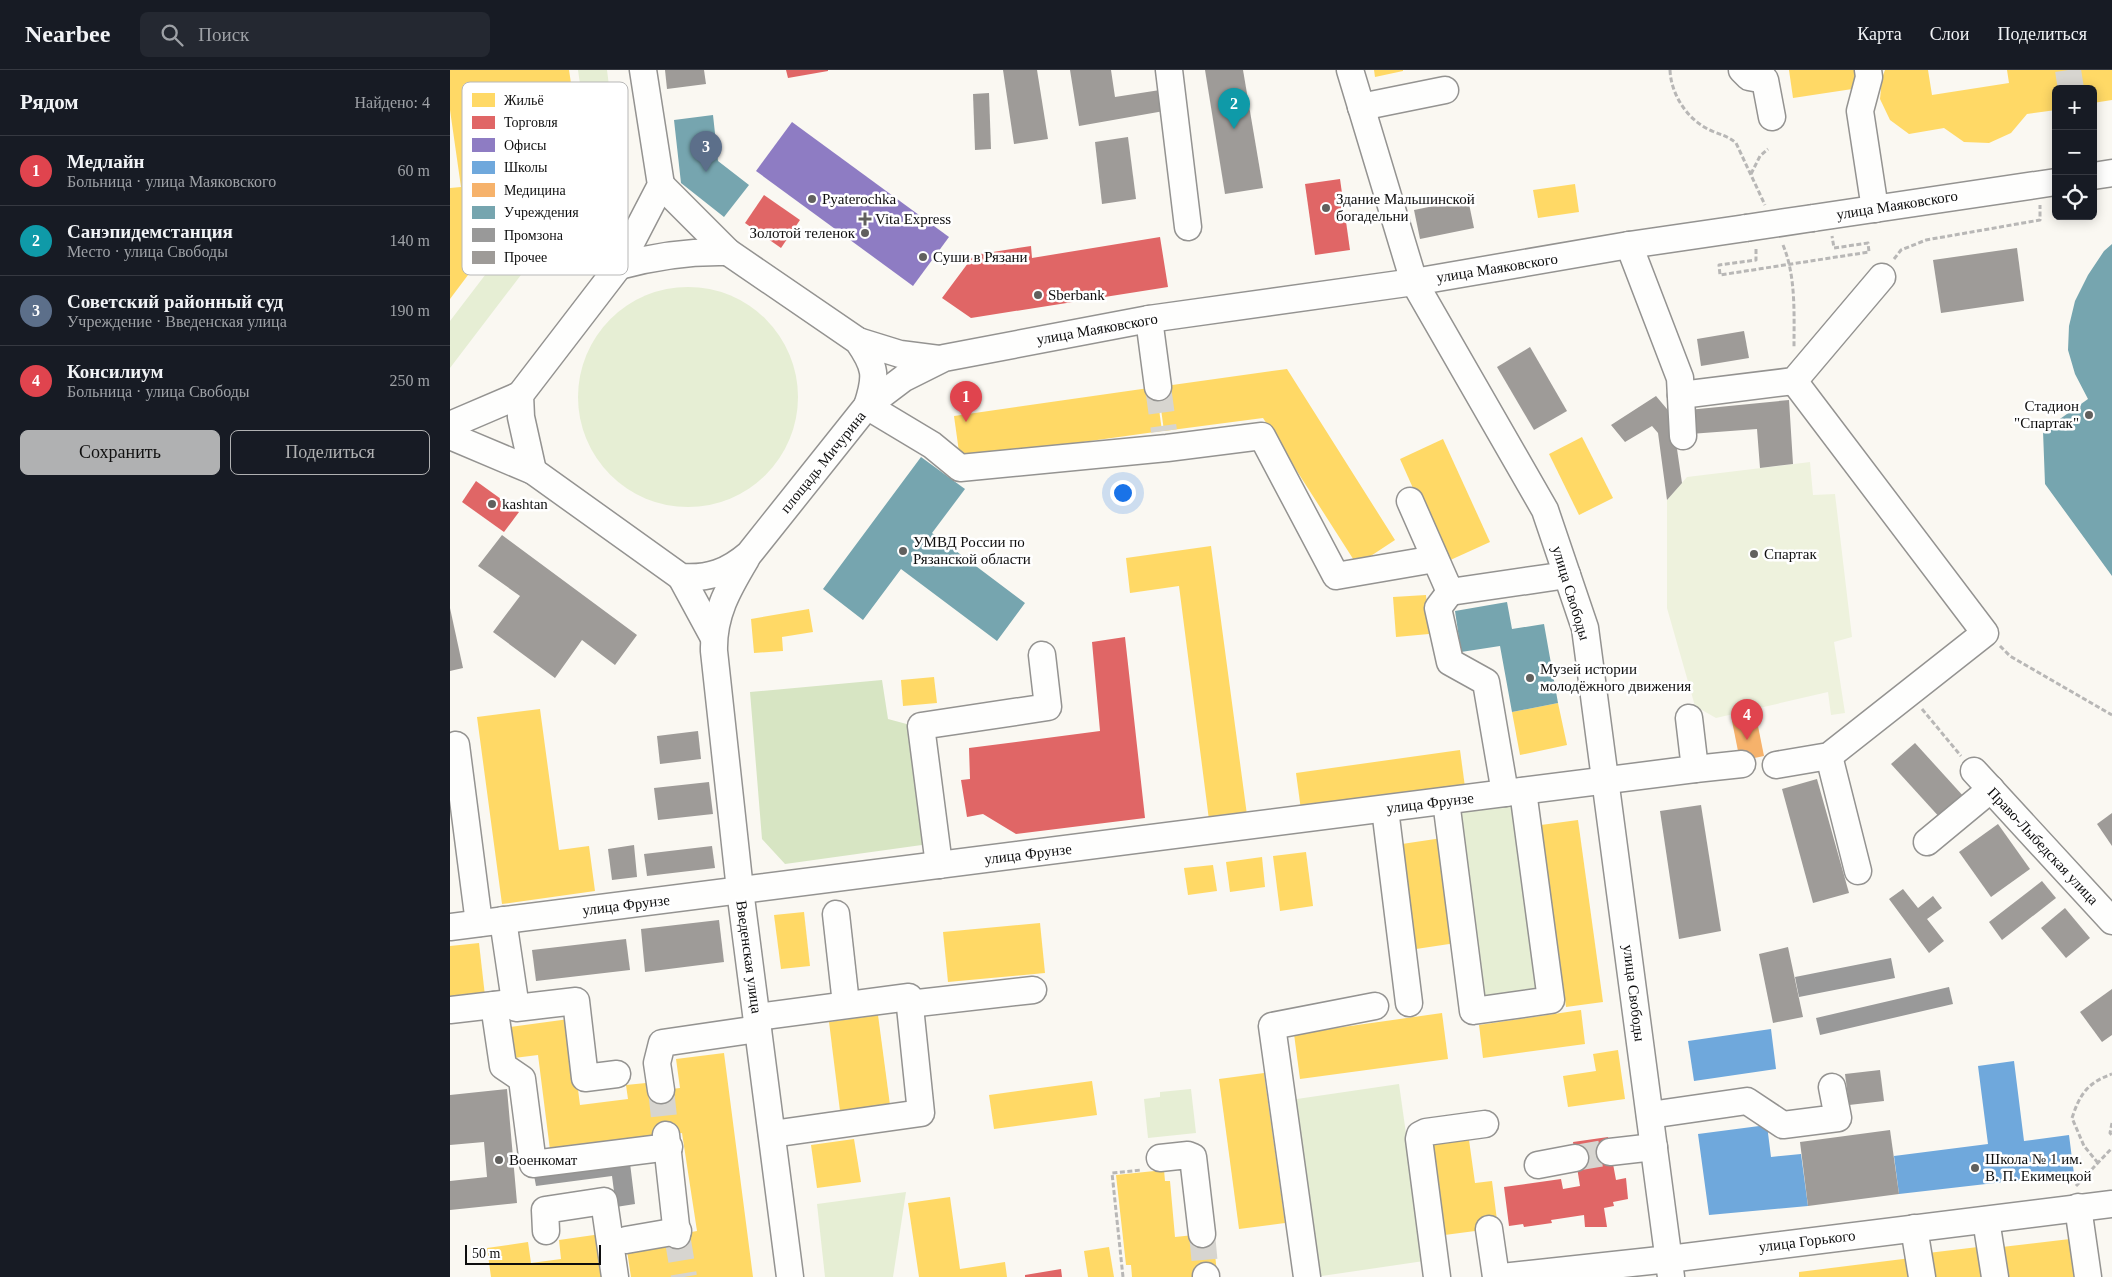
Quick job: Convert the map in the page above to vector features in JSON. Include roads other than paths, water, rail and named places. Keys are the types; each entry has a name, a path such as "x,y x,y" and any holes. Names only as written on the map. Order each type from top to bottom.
{"street":[{"path":"643,70 661,185 728,252"},
{"path":"1169,70 1188,227"},
{"name":"улица Свободы","path":"1350,70 1414,282 1545,510 1585,628 1670,1268"},
{"path":"1742,70 1749,77 1766,80 1772,118"},
{"path":"1868,70 1869,77 1860,111 1875,209"},
{"path":"1361,107 1445,90"},
{"path":"2097,175 2112,173"},
{"path":"628,249 661,185"},
{"name":"улица Маяковского","path":"867,406 904,378 939,359 1148,319 1414,282 1629,245 1751,237 1822,226 1875,209 2048,190"},
{"path":"1629,245 1680,378 1683,436"},
{"path":"628,263 654,256 696,251 728,252"},
{"name":"площадь Мичурина","path":"681,577 700,579 734,567 749,554 867,406 872,392 875,371 858,340 728,252"},
{"path":"450,425 520,394 612,275"},
{"path":"1681,395 1794,381 1882,277"},
{"path":"1148,319 1158,387"},
{"name":"улица Маяковского","path":"858,340 900,354 939,359"},
{"path":"1776,765 1830,756 1985,633 1794,381"},
{"path":"520,394 521,417 533,471"},
{"path":"867,406 932,445 960,468 1166,439 1262,436 1336,576 1436,559"},
{"path":"450,436 533,471 681,577"},
{"path":"1410,501 1450,592"},
{"name":"Введенская улица","path":"749,554 724,595 713,636 740,890 790,1277"},
{"path":"1446,801 1473,1011 1551,1000 1514,792 1486,682 1450,662 1438,608 1450,592 1567,575"},
{"name":"Введенская улица","path":"681,577 713,636"},
{"path":"939,865 921,726 1048,707 1042,655"},
{"path":"1689,718 1695,769"},
{"path":"456,745 505,1003 503,1066 522,1079 533,1164 668,1141 678,1233 626,1240"},
{"path":"1830,756 1858,871"},
{"name":"улица Фрунзе","path":"450,927 1742,764"},
{"name":"Право-Лыбедская улица","path":"1927,842 1976,773 2112,921"},
{"path":"1385,809 1409,1003"},
{"path":"836,914 846,1004"},
{"path":"909,1004 1033,990"},
{"path":"661,1090 657,1063 662,1044 846,1004 909,996 908,1057 921,1113 772,1134"},
{"path":"450,1010 505,1003 516,1008 576,1002 585,1078 617,1074"},
{"path":"1307,1277 1272,1026 1375,1006"},
{"path":"1650,1115 1746,1101 1783,1125 1838,1118 1832,1087"},
{"path":"1437,1277 1419,1140 1420,1135 1426,1132 1486,1124"},
{"path":"1610,1152 1654,1147"},
{"path":"1160,1158 1188,1155 1192,1157 1202,1234"},
{"path":"1538,1165 1575,1158"},
{"path":"2076,1197 2088,1277"},
{"name":"улица Горького","path":"1502,1277 1670,1268 1914,1228 1986,1220 2076,1197 2112,1204"},
{"path":"546,1231 545,1210 604,1201 614,1277"},
{"path":"1986,1220 1995,1277"},
{"path":"1914,1228 1922,1277"},
{"path":"1489,1229 1496,1277"}],"tunnel":[{"path":"2068,70 2070,85"},
{"path":"1158,387 1164,431"},
{"path":"661,1090 666,1135"},
{"path":"1575,1158 1610,1152"},
{"path":"1202,1234 1206,1276"},
{"path":"677,1235 684,1277"}],"place":[{"name":"Санэпидемстанция","path":"1234,129"},
{"name":"Советский районный суд","path":"706,172"},
{"name":"Pyaterochka","path":"812,199"},
{"name":"Здание Мальшинской богадельни","path":"1326,208"},
{"name":"Vita Express","path":"865,219"},
{"name":"Золотой теленок","path":"865,233"},
{"name":"Суши в Рязани","path":"923,257"},
{"name":"Sberbank","path":"1038,295"},
{"name":"Стадион \"Спартак\"","path":"2089,415"},
{"name":"Медлайн","path":"966,422"},
{"name":"kashtan","path":"492,504"},
{"name":"УМВД России по Рязанской области","path":"903,551"},
{"name":"Спартак","path":"1754,554"},
{"name":"Музей истории молодёжного движения","path":"1530,678"},
{"name":"Консилиум","path":"1747,740"},
{"name":"Военкомат","path":"499,1160"},
{"name":"Школа № 1 им. В. П. Екимецкой","path":"1975,1168"}]}
